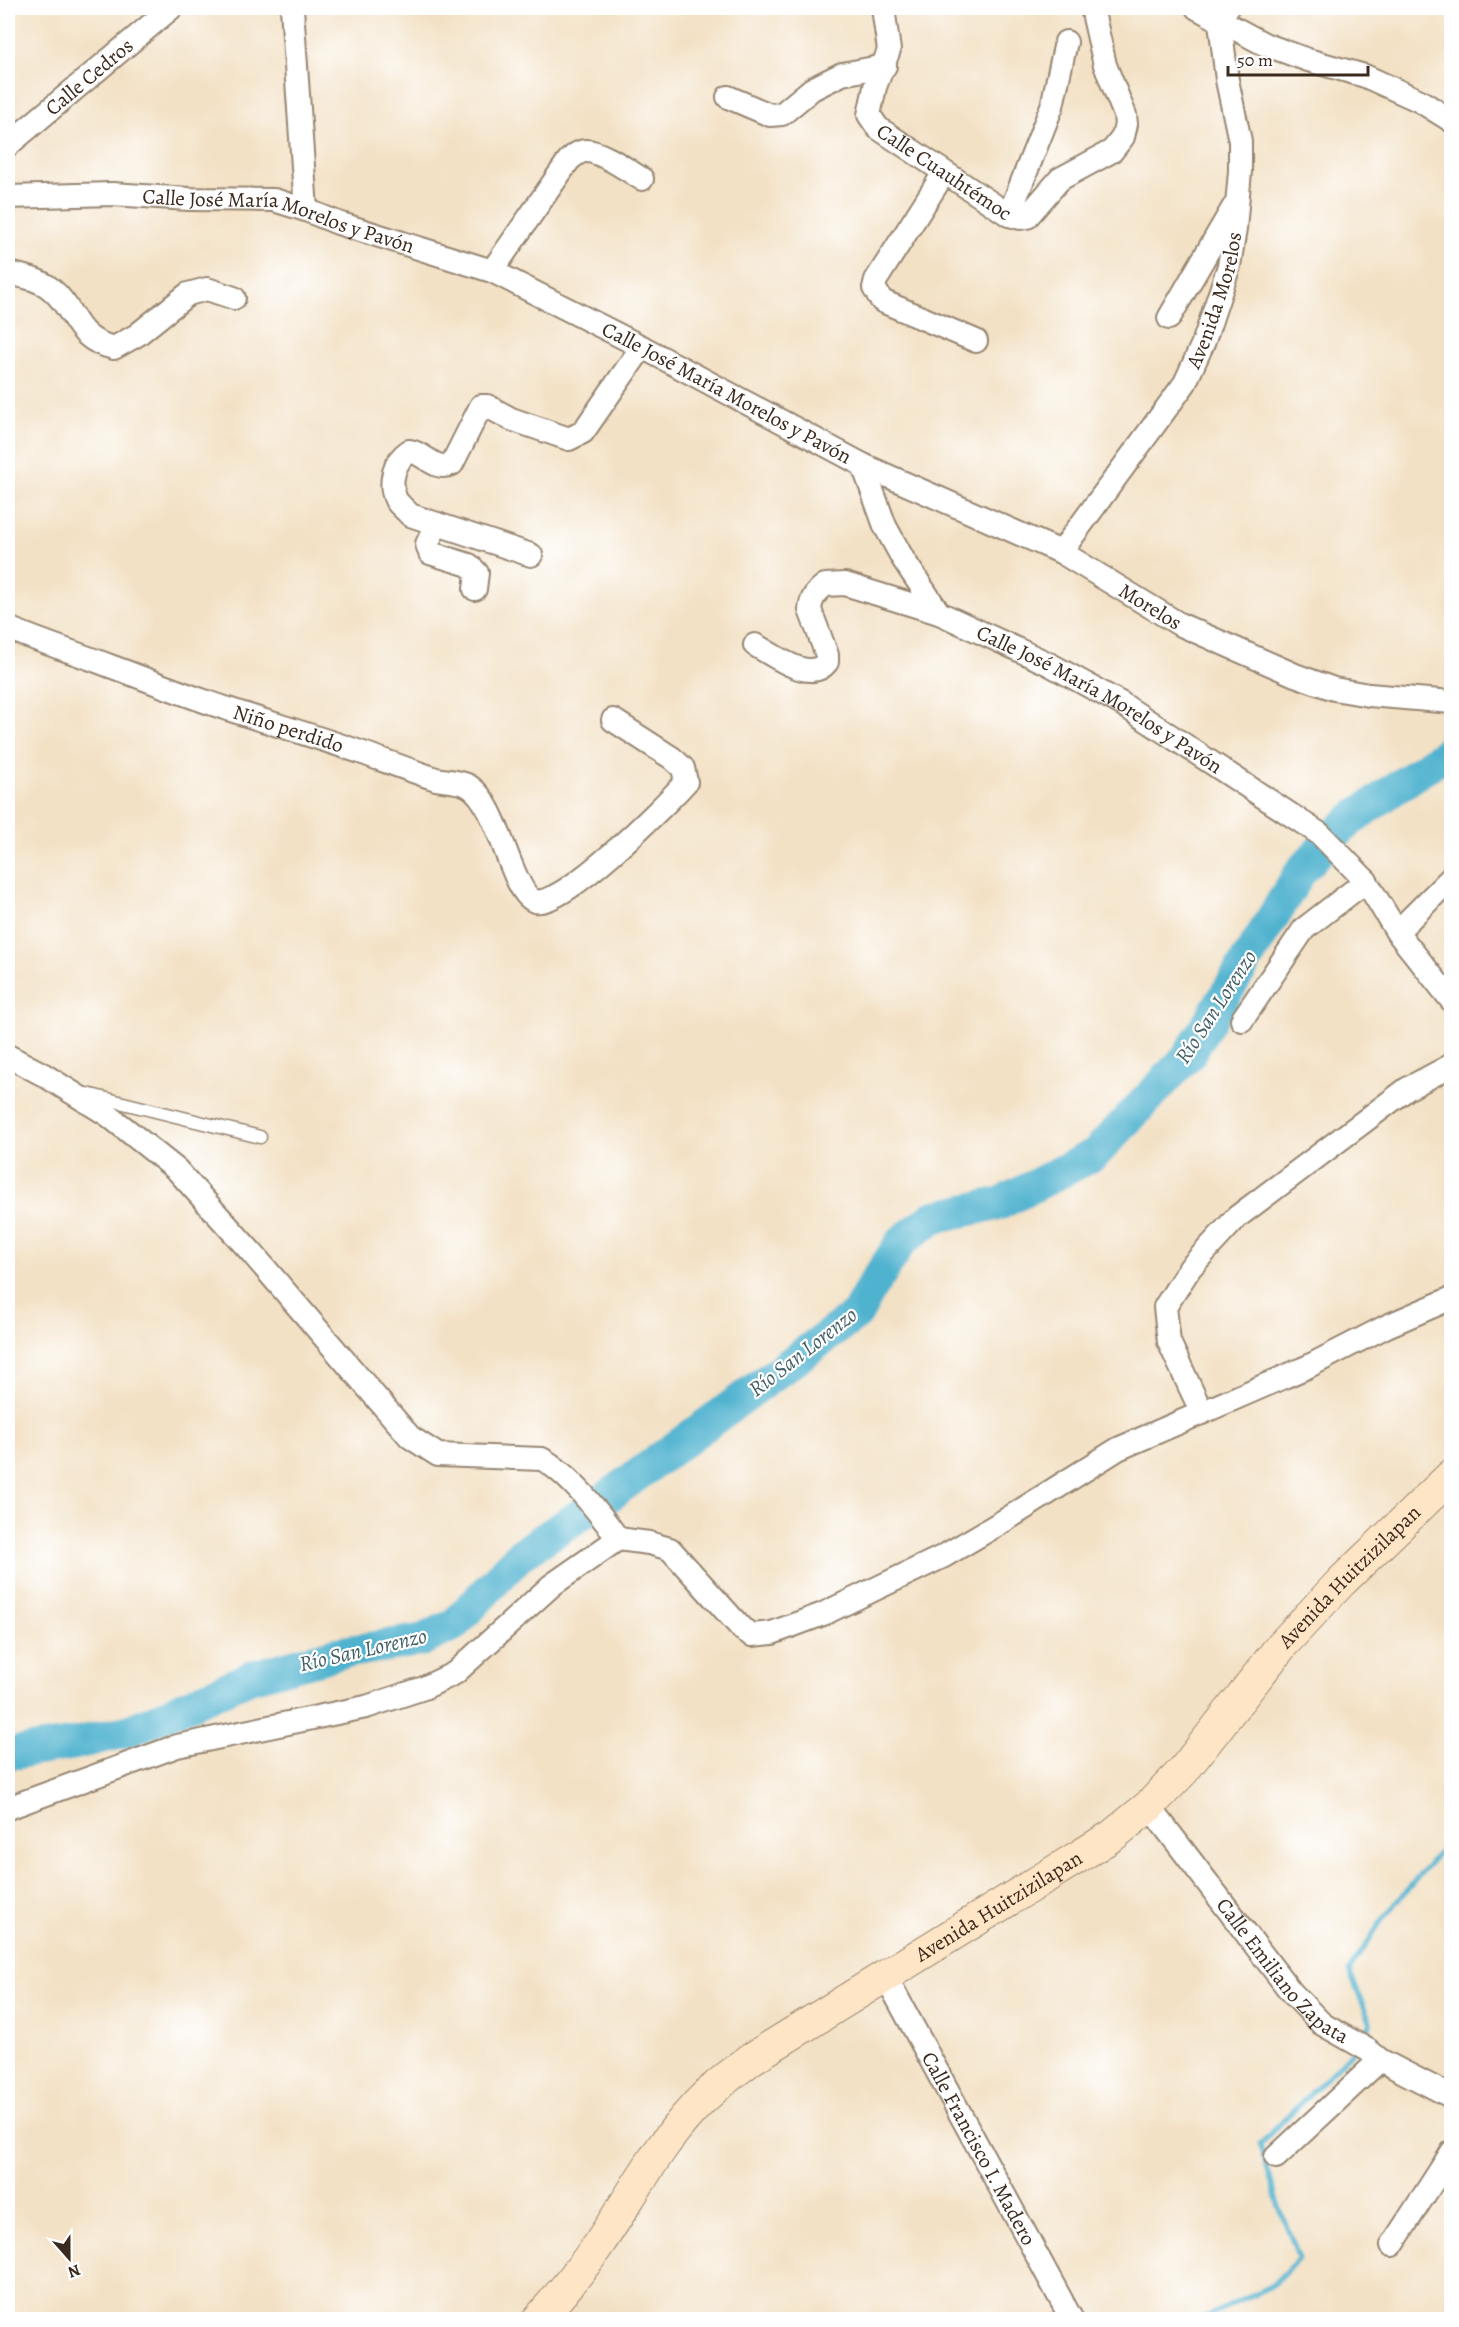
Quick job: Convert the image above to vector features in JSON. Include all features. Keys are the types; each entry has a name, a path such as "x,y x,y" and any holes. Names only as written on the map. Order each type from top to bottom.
{"street":[{"name":"Calle Cedros","path":"8,145 171,8"},
{"path":"292,8 306,210"},
{"name":"Calle Cuauhtémoc","path":"884,8 889,50 885,66 875,87 869,115 878,128 944,173 1018,216"},
{"path":"1018,216 1060,179 1112,151 1123,137 1126,124 1125,115 1105,65 1092,8"},
{"path":"1197,8 1223,15 1264,44 1308,60 1365,76 1420,101 1452,121"},
{"name":"Avenida Morelos","path":"1061,552 1185,383 1204,341 1229,266 1239,198 1240,141 1227,80 1223,15"},
{"path":"1018,216 1052,106 1066,42"},
{"path":"728,97 770,115 782,114 812,88 842,74 885,66"},
{"path":"492,271 569,160 579,153 587,151 598,154 642,179"},
{"path":"944,173 876,280 874,288 882,301 976,341"},
{"name":"Calle José María Morelos y Pavón","path":"8,197 112,194 189,199 274,200 306,210 338,223 492,271 642,347 863,465 885,526 903,559 939,613 1049,664 1122,704 1320,834 1361,875 1397,932 1452,1001"},
{"path":"1168,318 1239,198"},
{"path":"8,273 40,282 53,290 83,331 99,344 114,348 137,335 188,294 207,289 234,298"},
{"path":"531,555 410,515 397,501 392,485 394,471 405,454 410,451 439,467 452,465 481,406 568,439 577,436 593,419 642,347"},
{"name":"Morelos","path":"863,465 1061,552 1179,624 1295,675 1334,689 1369,696 1452,702"},
{"path":"437,524 427,544 430,553 469,565 477,573 475,589"},
{"path":"755,645 802,670 815,672 822,668 827,662 827,655 810,609 810,602 816,592 825,585 845,585 939,613"},
{"name":"Niño perdido","path":"8,628 231,711 331,742 437,779 466,785 479,795 491,815 520,883 527,896 535,901 554,897 599,864 656,814 686,782 683,768 672,758 613,720"},
{"path":"1242,1020 1304,929 1361,875"},
{"path":"1397,932 1452,877"},
{"path":"8,1056 108,1115 177,1170 252,1253 410,1437 438,1455 542,1459 557,1468 612,1531 670,1549 742,1629 752,1635 772,1633 823,1614 944,1556 1118,1449 1307,1367 1387,1326 1452,1298"},
{"path":"1202,1413 1169,1342 1165,1307 1190,1268 1237,1217 1407,1089 1452,1065"},
{"name":"Avenida Huitzizilapan","path":"538,2319 572,2282 598,2247 660,2153 691,2111 721,2083 751,2059 1112,1836 1149,1806 1183,1771 1282,1645 1341,1582 1452,1475"},
{"path":"8,1808 177,1746 366,1707 424,1688 456,1672 612,1531"},
{"name":"Calle Emiliano Zapata","path":"1149,1806 1291,1992 1322,2024 1374,2055 1449,2093"},
{"name":"Calle Francisco I. Madero","path":"886,1977 1072,2319"},
{"path":"1276,2157 1374,2055"},
{"path":"1392,2245 1452,2152"}],"lane":[{"path":"66,1089 261,1137"}],"waterway":[{"name":"Río San Lorenzo","path":"8,1754 73,1744 129,1731 251,1677 339,1653 422,1640 454,1625 521,1554 606,1498 857,1314 902,1241 934,1217 1001,1203 1095,1154 1188,1056 1301,871 1353,818 1452,749"},
{"path":"1361,2039 1371,2024 1349,1971 1382,1920 1452,1836"},
{"path":"1199,2320 1271,2286 1299,2258 1278,2204 1260,2144 1355,2049"}]}
